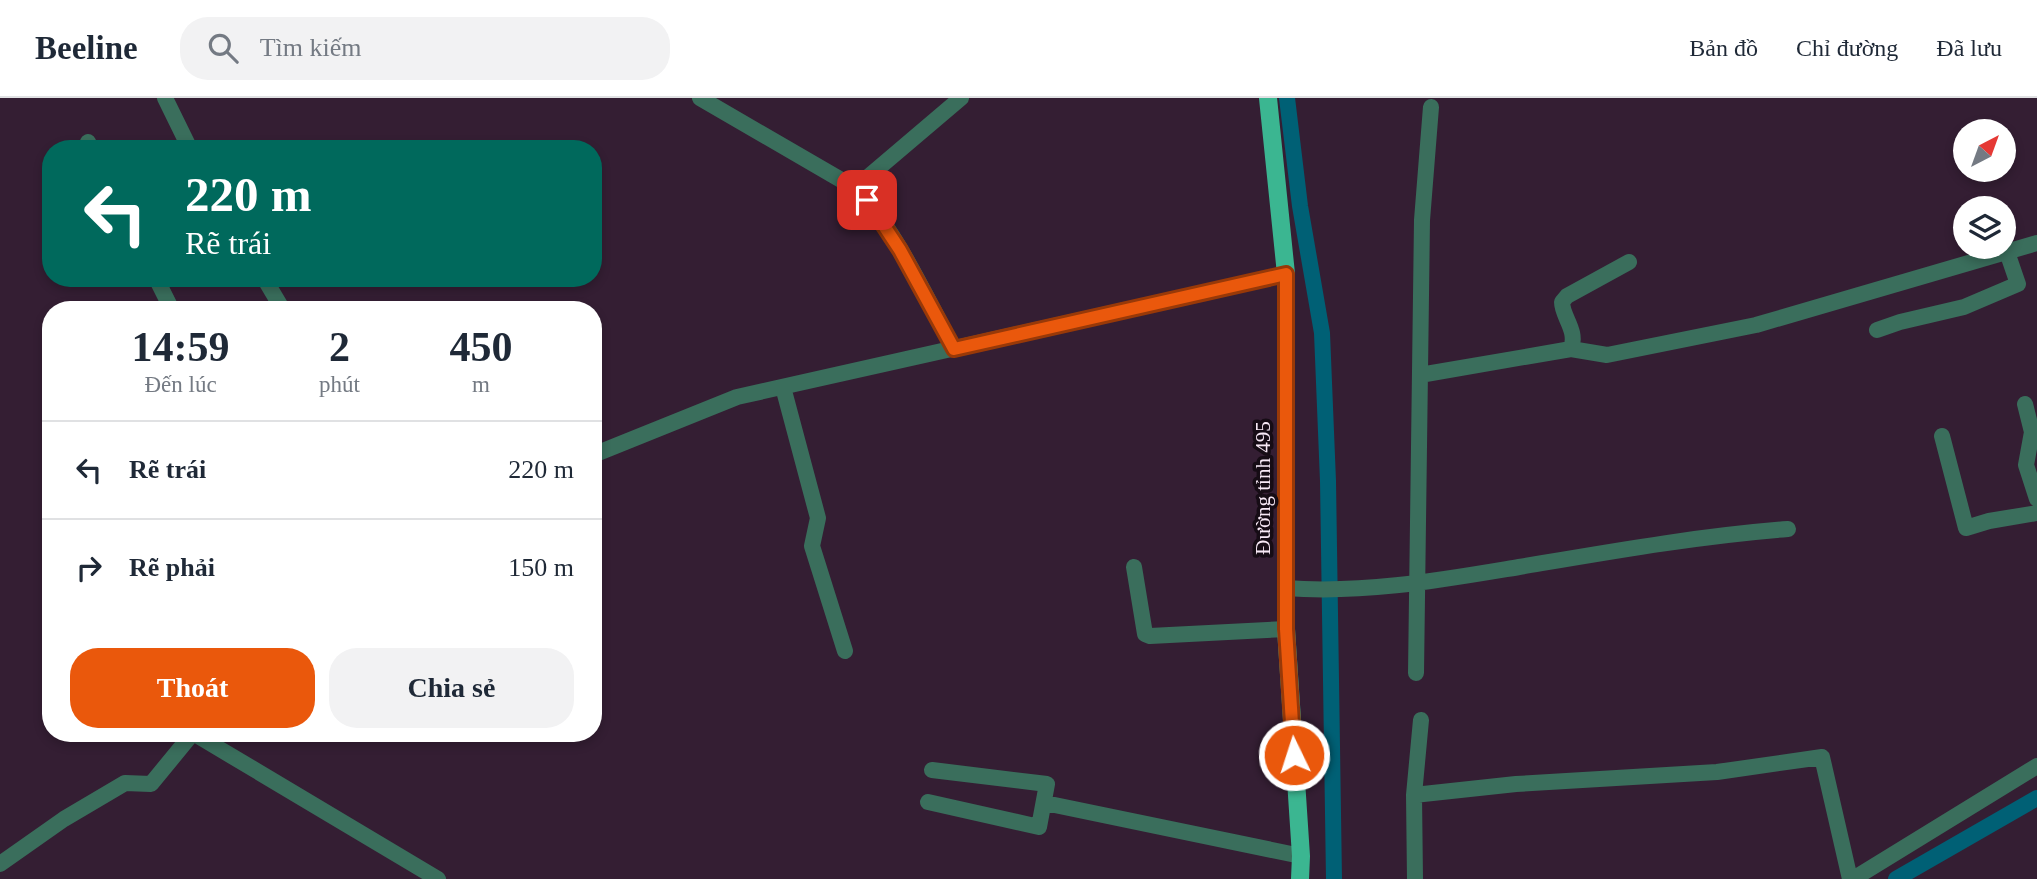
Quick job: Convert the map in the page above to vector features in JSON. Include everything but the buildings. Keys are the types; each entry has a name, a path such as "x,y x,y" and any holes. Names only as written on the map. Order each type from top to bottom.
{"main road":[{"name":"Đường tỉnh 495","path":"1268,98 1286,274 1285,588 1301,856 1300,879"}],"street":[{"path":"165,98 186,140"},
{"path":"699,98 855,188 867,200 900,250 954,349"},
{"path":"855,188 961,98"},
{"path":"1416,673 1422,220 1431,107"},
{"path":"2016,249 2037,243"},
{"path":"1420,375 1571,349 1607,355 1756,325 1983,259"},
{"path":"1877,330 1900,322 1952,311 2018,284 2009,259"},
{"path":"1571,349 1573,343 1569,319 1562,308 1562,302 1576,291 1629,262"},
{"path":"602,451 737,397 1286,274"},
{"path":"783,387 818,518 812,546 845,651"},
{"path":"2025,404 2032,432 2026,465 2037,499"},
{"path":"1942,436 1966,528 2037,513"},
{"path":"1285,588 1351,589 1416,584 1602,553 1788,529"},
{"path":"1134,567 1145,634 1150,636 1286,629"},
{"path":"1415,879 1414,795 1421,720"},
{"path":"0,864 64,818 125,783 150,784 185,742"},
{"path":"206,742 438,879"},
{"path":"1414,795 1516,784 1717,772 1822,757 1850,877 2037,766"},
{"path":"928,802 1039,827 1045,803 1047,784 932,770"},
{"path":"1045,803 1301,856"}],"waterway":[{"path":"1287,98 1300,206 1322,333 1328,481 1334,879"},
{"path":"1896,879 2037,798"}],"route":[{"path":"867,200 900,250 954,349 1286,274 1286,629 1294,755"}]}
